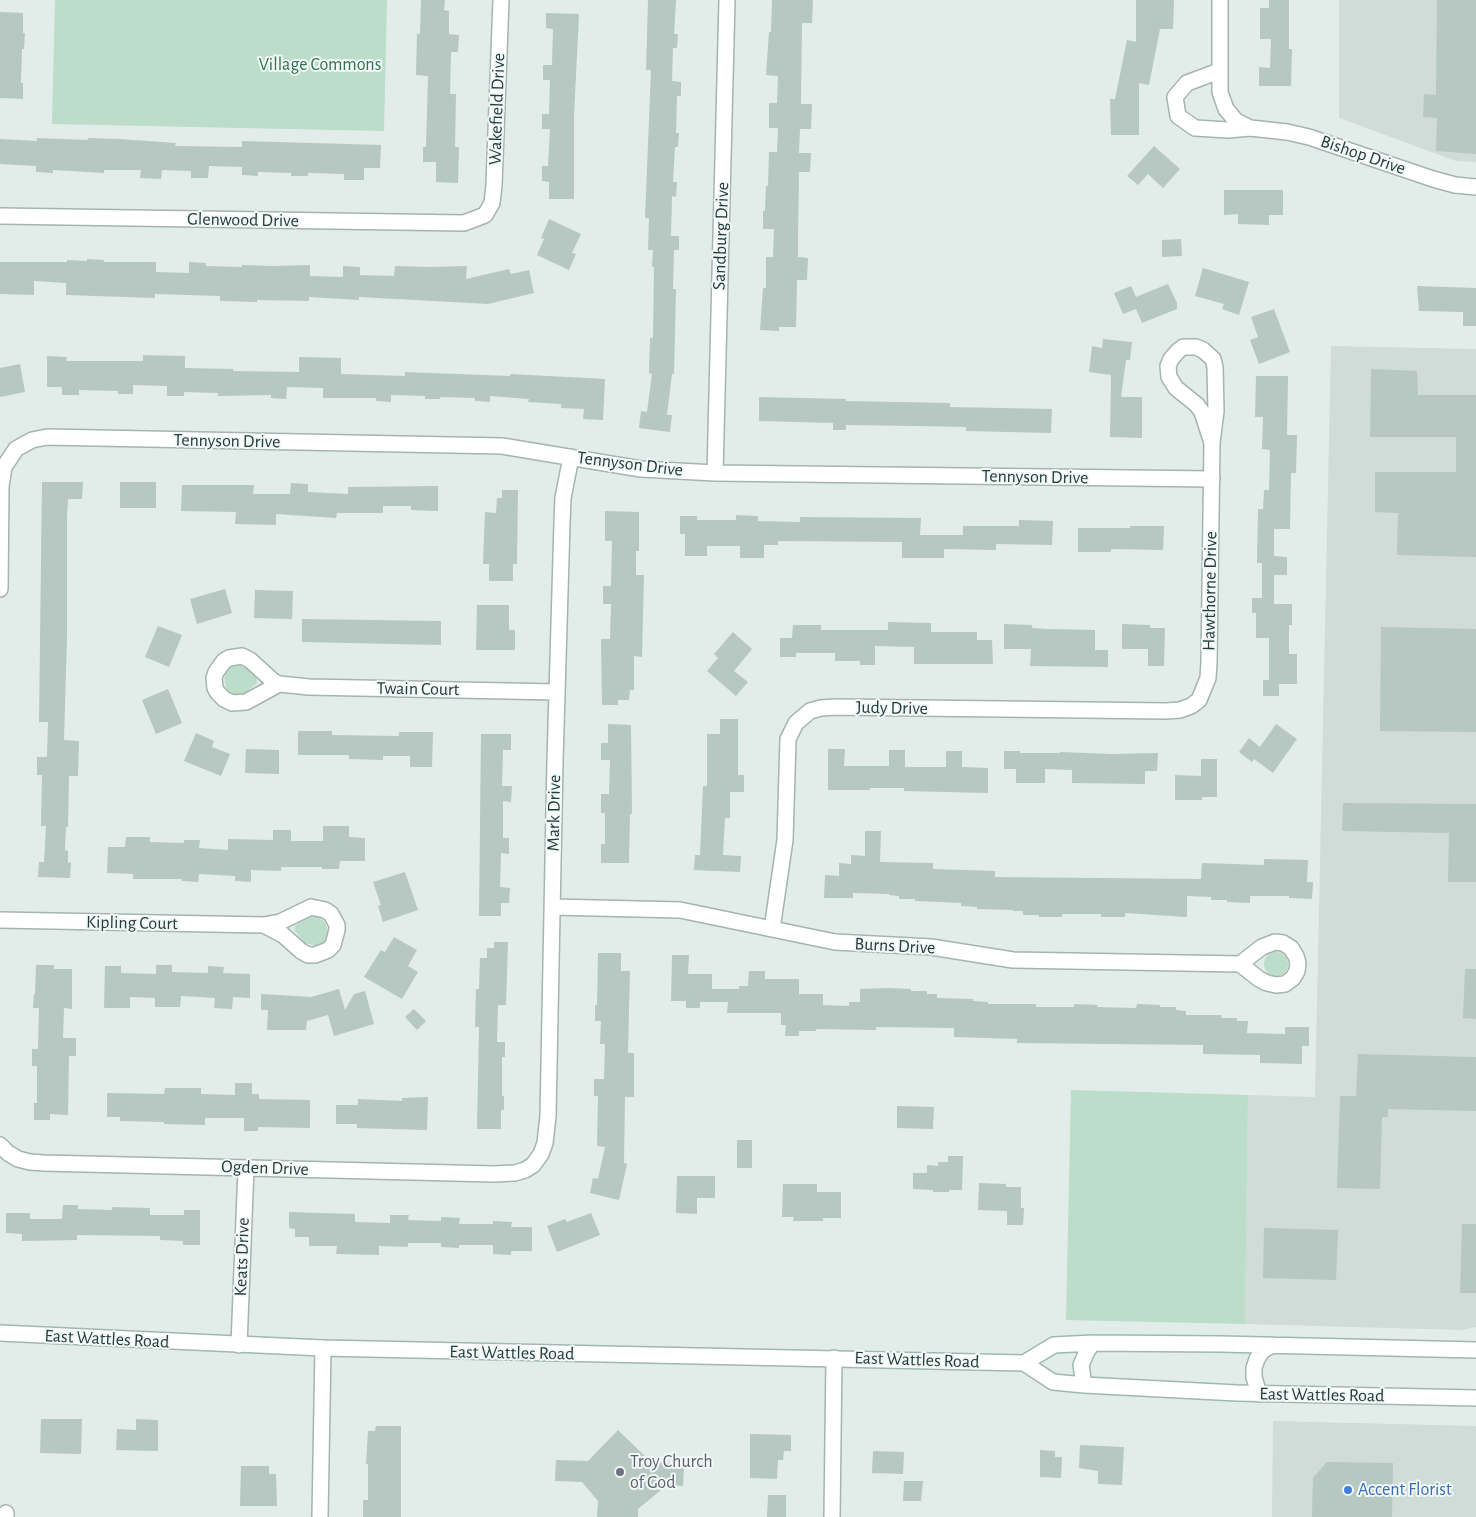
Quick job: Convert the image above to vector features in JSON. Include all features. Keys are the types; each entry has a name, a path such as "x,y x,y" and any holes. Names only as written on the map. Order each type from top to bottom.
{"street":[{"name":"Wakefield Drive","path":"485,215 492,203 494,185 502,0"},
{"name":"Sandburg Drive","path":"715,473 727,0"},
{"path":"1220,0 1220,92 1226,108 1236,121 1250,128"},
{"name":"Bishop Drive","path":"1219,71 1187,83 1175,97 1178,116 1194,128 1228,130 1250,128 1287,132 1309,137 1432,179 1455,185 1476,187"},
{"name":"Glenwood Drive","path":"0,216 464,223 485,215"},
{"path":"1212,443 1202,412 1197,405 1176,388 1169,377 1168,366 1171,359 1183,348 1196,347 1203,350 1213,359 1215,366 1216,411 1212,443 1212,480"},
{"name":"Tennyson Drive","path":"0,589 1,486 4,467 16,449 32,440 48,437 502,446 641,469 715,473 1212,480"},
{"name":"Mark Drive","path":"533,1165 541,1154 547,1131 563,498 571,457"},
{"name":"Hawthorne Drive","path":"1198,700 1208,678 1212,480"},
{"name":"Twain Court","path":"279,684 308,687 558,692"},
{"name":"Judy Drive","path":"772,929 785,840 788,739 796,724 810,711 836,707 1166,711 1180,710 1191,706 1198,700"},
{"name":"Burns Drive","path":"553,907 680,910 835,942 931,947 1013,960 1240,964"},
{"name":"Kipling Court","path":"0,920 264,925"},
{"name":"Ogden Drive","path":"0,1145 18,1159 30,1162 505,1174 526,1170 533,1165"},
{"name":"Keats Drive","path":"239,1345 246,1168"},
{"name":"East Wattles Road","path":"0,1333 323,1348 1024,1363 1053,1382 1084,1385 1259,1394 1476,1398"},
{"path":"1084,1385 1081,1366 1087,1351 1094,1343"},
{"path":"1024,1363 1054,1345 1094,1343 1476,1350"},
{"path":"1259,1394 1254,1377 1254,1368 1262,1351 1272,1345"},
{"path":"320,1517 323,1348"},
{"path":"832,1517 834,1358"}],"shaded area":[{"path":"1339,0 1476,0 1476,162 1456,161 1339,118"},
{"path":"1331,346 1476,349 1476,1327 1462,1330 1245,1324 1248,1095 1315,1097"},
{"path":"1273,1421 1476,1426 1476,1517 1272,1517"}],"green space":[{"name":"Village Commons","path":"55,0 387,0 384,131 52,124"},
{"path":"239,665 253,673 257,683 244,694 239,695 230,693 227,690 224,678 229,668"},
{"path":"316,916 324,921 328,930 323,943 316,946 305,943 295,931 295,926 305,918"},
{"path":"1276,952 1284,956 1288,964 1284,972 1276,976 1268,972 1264,964 1268,956"},
{"path":"1071,1090 1248,1095 1245,1324 1066,1320"}],"building":[{"path":"421,0 445,0 444,10 449,11 449,34 459,35 458,52 451,52 450,94 456,94 455,147 459,147 458,183 436,182 436,162 423,162 423,147 426,147 428,76 416,75 417,34 420,34"},
{"path":"648,0 676,0 674,34 678,34 677,48 673,48 672,81 681,82 681,96 677,96 676,133 679,133 678,147 675,147 673,182 677,182 676,197 672,196 671,236 679,236 679,250 674,250 673,289 676,289 674,374 672,374 667,415 672,415 670,432 639,428 641,411 647,412 652,374 649,373 650,338 653,338 653,250 648,250 649,218 645,218 651,70 646,70"},
{"path":"772,0 813,0 812,23 802,23 801,104 812,104 811,129 800,129 799,153 811,153 810,172 799,172 798,257 808,258 807,280 797,280 796,327 779,327 779,331 760,330 763,288 766,288 766,257 773,257 774,229 763,229 763,211 765,211 766,186 768,186 769,152 777,152 778,128 769,128 769,103 777,103 778,76 766,75 769,32 771,32"},
{"path":"1136,0 1174,0 1173,29 1160,29 1149,85 1139,83 1139,135 1111,135 1110,99 1115,99 1127,40 1136,42"},
{"path":"1269,0 1289,0 1289,49 1292,49 1291,86 1259,86 1259,67 1270,68 1271,39 1260,39 1260,8 1269,8"},
{"path":"1437,0 1476,0 1476,154 1436,151 1437,118 1423,117 1424,94 1436,95"},
{"path":"0,12 23,13 23,33 25,33 24,49 22,49 21,83 23,83 23,99 0,98"},
{"path":"546,13 579,14 574,115 574,199 549,199 549,182 542,181 542,166 548,166 550,129 542,129 542,114 549,114 550,80 543,80 543,65 552,65 553,29 546,28"},
{"path":"37,138 119,139 176,143 175,146 242,147 242,141 381,145 380,168 364,168 364,180 344,180 344,174 308,173 308,176 291,176 291,173 258,172 258,176 242,175 242,167 209,166 208,178 191,178 191,171 162,170 161,179 140,178 141,170 104,170 104,173 53,170 53,173 36,172 36,166 0,164 0,139 37,141"},
{"path":"1154,146 1180,169 1163,188 1148,174 1138,185 1127,176"},
{"path":"1224,190 1283,190 1283,215 1269,215 1269,225 1238,224 1238,214 1224,215"},
{"path":"549,219 581,234 572,253 576,254 569,270 537,255 544,239 541,238"},
{"path":"1181,239 1182,256 1162,257 1162,240"},
{"path":"87,259 104,260 104,262 156,262 156,272 189,273 189,262 206,263 206,266 242,267 242,265 310,265 310,276 343,277 343,266 360,267 360,275 394,276 395,266 467,266 466,279 509,269 511,274 529,270 534,293 488,304 359,297 359,300 309,297 309,301 257,300 257,302 220,301 220,296 155,294 155,298 66,295 66,283 34,281 34,295 0,294 0,262 67,262 67,260 87,261"},
{"path":"1203,268 1249,282 1239,315 1222,309 1224,304 1195,296"},
{"path":"1168,284 1177,303 1177,309 1142,323 1136,309 1123,314 1114,293 1131,286 1136,297"},
{"path":"1417,286 1476,288 1476,326 1463,326 1463,312 1419,311"},
{"path":"1274,309 1290,352 1259,364 1250,340 1258,337 1251,317"},
{"path":"1103,339 1132,342 1130,360 1126,360 1121,397 1142,397 1142,438 1110,437 1111,375 1089,372 1092,346 1102,348"},
{"path":"143,355 185,356 185,368 233,369 233,371 299,372 299,357 341,358 341,374 405,376 405,372 510,376 510,374 605,379 603,420 583,419 584,409 561,408 561,404 528,402 529,399 490,396 490,402 475,401 475,398 440,397 440,399 425,399 425,396 391,395 391,402 376,401 376,398 323,398 323,388 287,387 286,399 271,398 271,395 218,396 218,393 184,392 184,396 167,396 167,386 133,385 133,394 118,394 118,391 79,390 79,395 62,395 62,387 47,387 47,356 67,357 66,361 143,361"},
{"path":"20,364 25,392 0,397 0,368"},
{"path":"1371,369 1417,371 1418,395 1476,395 1476,557 1397,555 1398,513 1375,512 1375,472 1456,472 1456,437 1370,437"},
{"path":"1256,376 1288,376 1287,435 1297,435 1296,473 1291,473 1290,529 1274,529 1274,556 1287,557 1287,575 1274,575 1274,604 1292,604 1292,625 1289,625 1289,654 1297,654 1297,684 1279,684 1279,696 1263,696 1263,680 1269,680 1269,638 1256,638 1256,613 1252,613 1252,598 1262,598 1262,563 1257,563 1258,509 1263,509 1264,490 1269,490 1270,450 1262,449 1263,417 1255,417"},
{"path":"759,397 950,403 950,407 1052,409 1051,433 966,431 966,427 846,425 846,430 833,430 833,423 759,421"},
{"path":"42,482 83,482 82,499 68,499 67,518 67,636 64,740 79,741 78,776 69,776 68,827 66,827 65,850 68,851 68,863 71,862 70,878 38,877 39,862 44,862 46,826 41,826 42,775 37,775 37,757 47,757 48,722 39,722"},
{"path":"120,482 156,482 156,508 120,508"},
{"path":"291,483 308,484 308,492 348,494 348,487 438,486 438,511 411,510 411,506 383,506 383,513 337,513 336,518 276,514 276,525 235,524 236,512 181,511 182,485 254,485 253,494 290,494"},
{"path":"502,490 518,490 517,564 513,564 513,581 489,581 489,564 483,564 485,512 496,513 497,498 502,498"},
{"path":"605,511 639,512 639,551 636,551 636,575 644,575 642,657 634,656 634,690 630,690 629,700 618,700 618,705 602,705 601,639 610,639 611,604 603,604 603,586 611,586 612,541 605,541"},
{"path":"736,515 758,516 758,521 800,522 800,517 921,518 920,535 963,535 963,526 1019,526 1019,520 1053,521 1052,545 996,544 996,550 944,549 944,558 902,558 902,542 778,541 778,545 764,545 764,558 740,558 740,546 707,546 707,556 685,556 685,534 680,534 680,516 697,516 697,520 736,520"},
{"path":"1130,526 1164,526 1163,550 1111,549 1111,552 1078,552 1078,528 1130,528"},
{"path":"225,589 232,613 197,624 190,599"},
{"path":"255,590 293,591 292,619 254,618"},
{"path":"477,605 509,605 509,630 515,630 515,650 476,650"},
{"path":"302,619 441,621 441,645 302,642"},
{"path":"888,622 931,623 931,632 977,632 977,640 992,640 993,664 914,664 914,647 875,646 875,665 860,665 860,661 835,661 835,653 796,653 796,657 780,657 780,638 792,638 793,625 821,625 821,630 888,630"},
{"path":"1004,624 1032,625 1032,628 1047,629 1095,630 1095,650 1108,650 1108,667 1030,666 1031,649 1004,649"},
{"path":"1122,624 1150,625 1150,628 1165,628 1164,666 1148,666 1148,649 1122,649"},
{"path":"158,626 182,635 169,667 145,657"},
{"path":"1381,627 1476,629 1476,732 1380,731"},
{"path":"733,632 752,649 734,671 748,682 736,696 707,671 718,658 714,654"},
{"path":"168,689 182,723 156,734 142,700"},
{"path":"720,719 738,719 738,775 744,775 744,792 730,792 730,818 725,818 723,855 741,856 740,872 694,870 695,855 700,855 703,786 707,786 707,734 720,734"},
{"path":"608,724 631,725 632,814 630,814 629,863 601,863 601,844 605,844 605,813 601,813 601,794 609,794 610,760 601,760 601,743 608,743"},
{"path":"1276,724 1297,739 1273,773 1254,759 1252,762 1239,752 1249,738 1260,747"},
{"path":"298,731 332,731 332,735 399,736 399,732 433,732 432,767 410,767 410,756 383,756 383,760 349,759 349,755 298,755"},
{"path":"196,733 214,741 212,747 230,754 221,776 184,761"},
{"path":"481,734 511,734 511,750 503,750 502,786 512,786 511,802 503,801 503,838 509,838 509,854 501,853 500,887 510,888 509,903 501,903 501,916 479,916"},
{"path":"246,749 279,750 279,774 245,773"},
{"path":"828,749 845,749 844,766 889,766 889,750 905,750 905,767 946,767 946,751 962,751 962,767 988,768 988,793 904,791 904,788 828,790"},
{"path":"1004,751 1020,751 1020,753 1158,753 1157,771 1145,771 1145,784 1072,783 1072,770 1045,769 1045,783 1016,783 1016,769 1004,769"},
{"path":"1201,759 1217,759 1217,797 1202,797 1202,800 1175,800 1175,775 1201,776"},
{"path":"1343,803 1476,804 1476,882 1448,882 1449,833 1342,831"},
{"path":"323,826 349,826 349,837 365,838 365,861 340,861 339,869 281,867 281,871 251,870 251,882 235,881 235,876 199,874 198,882 182,881 182,879 133,879 133,874 107,873 108,847 125,847 126,837 150,837 150,842 184,843 184,840 200,840 199,848 228,850 228,839 273,840 273,830 291,830 291,841 323,841"},
{"path":"865,831 881,831 880,862 933,863 933,869 995,871 995,877 1201,879 1202,863 1264,865 1264,859 1308,860 1307,882 1313,882 1312,899 1289,898 1289,896 1250,896 1250,903 1211,900 1211,897 1187,896 1187,917 1125,913 1125,917 1101,917 1101,914 1062,914 1062,917 1039,917 1039,915 1023,915 1023,911 977,909 977,907 961,906 961,903 899,899 899,896 889,894 853,893 853,898 824,898 825,875 839,876 839,863 851,864 851,855 865,856"},
{"path":"405,872 418,910 383,922 378,906 381,905 373,882"},
{"path":"394,937 417,950 408,966 418,972 402,999 364,977 381,950 385,952"},
{"path":"494,942 508,942 506,1005 498,1005 497,1042 505,1042 505,1057 502,1057 504,1110 501,1110 501,1129 477,1129 479,1027 475,1027 476,989 479,989 480,958 487,958 487,948 494,948"},
{"path":"598,953 621,953 621,971 630,971 628,1053 634,1053 634,1097 625,1097 624,1163 627,1164 619,1200 590,1193 593,1178 598,1179 605,1147 597,1146 598,1096 594,1096 594,1079 604,1079 605,1044 600,1044 601,1021 595,1021"},
{"path":"672,955 689,955 688,974 712,974 712,989 739,989 739,986 748,986 749,971 765,971 765,979 799,979 799,994 823,994 823,1005 849,1006 849,1002 860,1002 860,989 888,988 927,991 927,994 937,994 937,998 973,999 973,1001 988,1002 988,1004 1036,1004 1036,1007 1074,1007 1074,1004 1098,1005 1097,1007 1136,1008 1137,1004 1160,1005 1160,1007 1176,1007 1176,1010 1186,1011 1186,1015 1222,1015 1221,1018 1237,1018 1237,1021 1248,1021 1247,1033 1285,1034 1285,1027 1309,1027 1309,1046 1302,1046 1302,1064 1260,1063 1260,1055 1203,1054 1203,1045 1017,1043 1017,1039 954,1037 954,1028 876,1027 876,1030 816,1029 816,1031 799,1031 799,1036 785,1036 786,1025 781,1025 781,1013 727,1013 728,1002 700,1002 700,1008 686,1008 686,1001 671,1001"},
{"path":"36,965 54,965 54,969 72,969 72,1009 64,1008 63,1038 76,1038 76,1056 69,1056 68,1115 50,1114 50,1120 34,1120 34,1103 37,1103 37,1066 32,1066 32,1049 38,1049 39,1008 33,1008"},
{"path":"156,965 172,965 172,972 208,973 208,966 224,967 223,973 250,974 250,998 233,997 232,1009 214,1008 215,998 181,996 180,1007 155,1007 155,998 130,997 130,1008 104,1008 105,966 121,966 121,973 156,974"},
{"path":"1465,969 1476,969 1476,1019 1463,1018"},
{"path":"339,989 345,1010 354,994 365,991 374,1024 334,1036 328,1015 307,1021 306,1030 267,1030 268,1010 261,1010 261,994 311,997"},
{"path":"414,1009 426,1021 417,1030 405,1017"},
{"path":"1358,1054 1476,1057 1476,1111 1388,1109 1388,1117 1382,1117 1380,1189 1337,1188 1340,1096 1356,1096"},
{"path":"235,1083 252,1083 252,1094 259,1094 259,1099 310,1100 310,1128 258,1127 258,1131 244,1131 244,1118 205,1118 205,1125 120,1121 120,1117 107,1117 107,1093 164,1094 165,1088 201,1088 201,1094 235,1095"},
{"path":"428,1097 427,1130 357,1128 357,1124 336,1124 336,1105 358,1105 358,1099 402,1101 402,1098"},
{"path":"897,1106 934,1107 933,1129 897,1128"},
{"path":"737,1140 752,1140 752,1168 737,1168"},
{"path":"948,1156 963,1156 962,1190 933,1192 933,1190 913,1189 913,1173 927,1173 927,1165 938,1166 938,1162 948,1162"},
{"path":"677,1176 715,1176 715,1198 697,1198 697,1214 676,1213"},
{"path":"979,1183 1006,1184 1006,1187 1021,1187 1021,1208 1024,1208 1023,1225 1007,1225 1007,1211 978,1210"},
{"path":"783,1184 817,1184 817,1192 841,1192 841,1218 823,1218 823,1221 793,1221 794,1217 782,1217"},
{"path":"63,1205 78,1205 78,1209 112,1210 112,1207 150,1208 150,1215 184,1215 184,1210 200,1210 200,1245 183,1245 183,1241 160,1240 160,1236 77,1235 77,1240 22,1241 22,1234 6,1233 6,1213 30,1213 30,1219 62,1219"},
{"path":"289,1212 355,1214 355,1222 390,1223 390,1215 409,1215 408,1220 441,1221 441,1217 460,1218 459,1224 493,1224 493,1221 512,1222 511,1227 532,1227 532,1251 511,1251 511,1255 493,1254 493,1245 459,1245 459,1248 441,1247 441,1243 408,1243 408,1247 379,1246 379,1255 336,1254 337,1246 309,1246 309,1237 295,1237 295,1229 289,1228"},
{"path":"591,1213 600,1235 557,1252 547,1226 565,1219 567,1222"},
{"path":"1462,1224 1476,1224 1476,1293 1460,1293"},
{"path":"1264,1228 1338,1230 1336,1280 1263,1278"},
{"path":"41,1419 82,1419 81,1454 40,1453"},
{"path":"136,1419 158,1420 158,1451 116,1450 117,1429 136,1430"},
{"path":"376,1426 401,1426 401,1517 363,1517 363,1500 368,1500 368,1464 366,1464 368,1431 375,1431"},
{"name":"Troy Church of God","path":"618,1430 651,1462 684,1464 683,1486 667,1485 638,1509 638,1517 597,1517 598,1501 582,1482 555,1481 556,1460 588,1461"},
{"path":"750,1434 791,1435 791,1451 784,1451 783,1460 778,1460 777,1479 750,1478"},
{"path":"1080,1445 1124,1447 1122,1485 1098,1484 1098,1471 1079,1468"},
{"path":"1040,1450 1055,1451 1055,1457 1062,1457 1061,1478 1040,1477"},
{"path":"873,1451 904,1452 903,1474 872,1473"},
{"path":"1327,1462 1393,1463 1392,1517 1312,1517 1313,1478"},
{"path":"241,1466 269,1466 269,1474 276,1474 277,1506 240,1506"},
{"path":"904,1481 923,1481 921,1501 903,1501"},
{"path":"768,1495 786,1495 786,1517 767,1517"}],"place":[{"name":"Troy Church of God","path":"620,1472"},
{"name":"Accent Florist","path":"1348,1490"}]}
